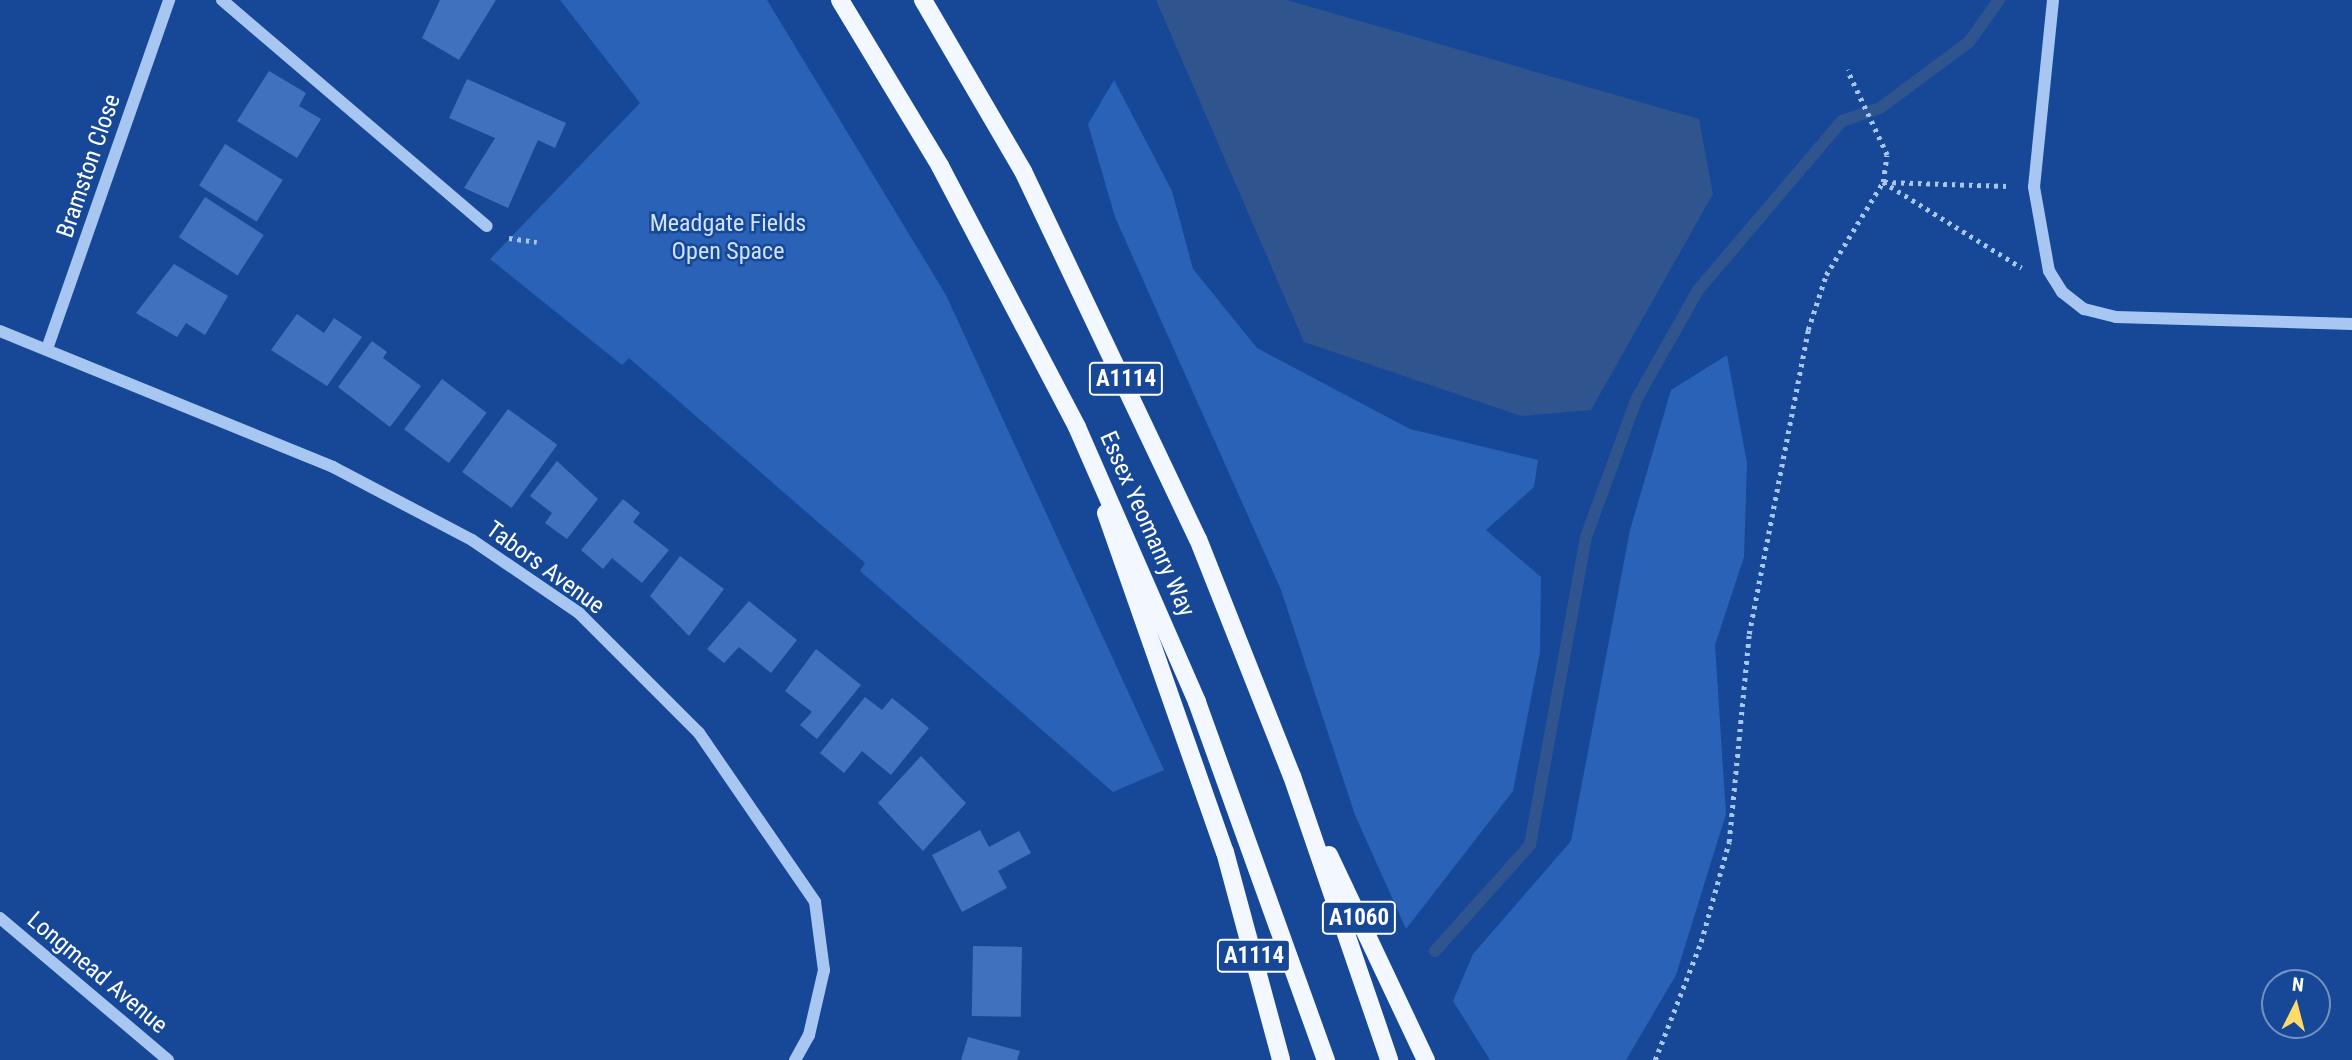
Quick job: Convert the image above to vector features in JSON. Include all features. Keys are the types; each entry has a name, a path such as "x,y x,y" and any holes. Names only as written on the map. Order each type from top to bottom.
{"main road":[{"name":"Essex Yeomanry Way","path":"840,0 940,166 1077,427 1197,702 1326,1060"},
{"name":"Essex Yeomanry Way","path":"923,0 1023,171 1096,314 1198,539 1292,776 1389,1060"},
{"name":"A1114","path":"1077,427 1225,852 1280,1060"},
{"name":"A1060","path":"1292,776 1426,1060"}],"street":[{"name":"Bramston Close","path":"48,346 169,0"},
{"path":"222,0 256,25 487,226"},
{"path":"2053,0 2034,187 2049,271 2062,292 2084,309 2116,317 2352,324"},
{"name":"Tabors Avenue","path":"0,331 48,346 333,467 472,540 579,613 699,733 814,902 824,970 809,1035 795,1060"},
{"name":"Longmead Avenue","path":"0,918 167,1060"}],"path":[{"path":"1655,1060 1702,942 1729,842 1749,634 1793,412 1826,275 1883,183 1887,155 1847,70"},
{"path":"1883,183 2034,187"},
{"path":"1883,183 2062,292"}],"green space":[{"name":"Meadgate Fields Open Space","path":"560,0 767,0 946,295 1164,770 1113,792 860,571 865,563 629,358 622,365 490,259 640,103"},
{"path":"1114,80 1172,191 1193,269 1257,348 1410,429 1538,460 1534,487 1486,530 1541,577 1540,652 1513,791 1406,929 1355,815 1281,590 1115,217 1088,124"},
{"path":"1727,355 1747,463 1744,557 1715,645 1726,814 1676,975 1626,1060 1490,1060 1453,1001 1473,954 1571,841 1630,530 1671,390"}],"shaded area":[{"path":"1156,0 1287,0 1699,119 1713,194 1591,410 1521,416 1304,342"}],"building":[{"path":"440,0 496,0 459,60 422,38"},
{"path":"269,71 306,93 299,106 321,119 297,158 237,121"},
{"path":"467,79 566,123 555,148 538,140 508,208 464,188 495,138 449,118"},
{"path":"225,144 283,180 257,222 199,186"},
{"path":"205,197 264,235 238,275 179,237"},
{"path":"174,264 228,296 205,335 186,323 177,337 136,313"},
{"path":"297,314 324,333 334,318 362,337 327,386 271,350"},
{"path":"372,341 387,352 383,358 421,386 390,427 338,387"},
{"path":"442,379 487,413 449,463 404,429"},
{"path":"508,409 557,445 512,508 462,472"},
{"path":"557,461 598,499 567,539 545,523 552,513 530,496"},
{"path":"623,499 640,513 633,522 669,550 642,583 612,558 603,569 581,550"},
{"path":"680,556 724,589 689,636 650,596"},
{"path":"749,601 797,640 771,673 739,647 724,663 707,649"},
{"path":"816,649 861,685 817,739 800,725 812,712 785,691"},
{"path":"865,697 882,710 892,698 929,728 891,775 862,751 844,773 820,753"},
{"path":"921,756 966,803 923,851 878,803"},
{"path":"980,830 989,847 1019,831 1031,853 998,871 1007,888 962,912 932,855"},
{"path":"973,946 1022,947 1021,1017 972,1016"},
{"path":"968,1037 1020,1051 1017,1060 961,1060"}],"waterway":[{"path":"1435,951 1530,845 1586,537 1637,398 1698,290 1842,121 1880,108 1969,42 1999,0"}]}
